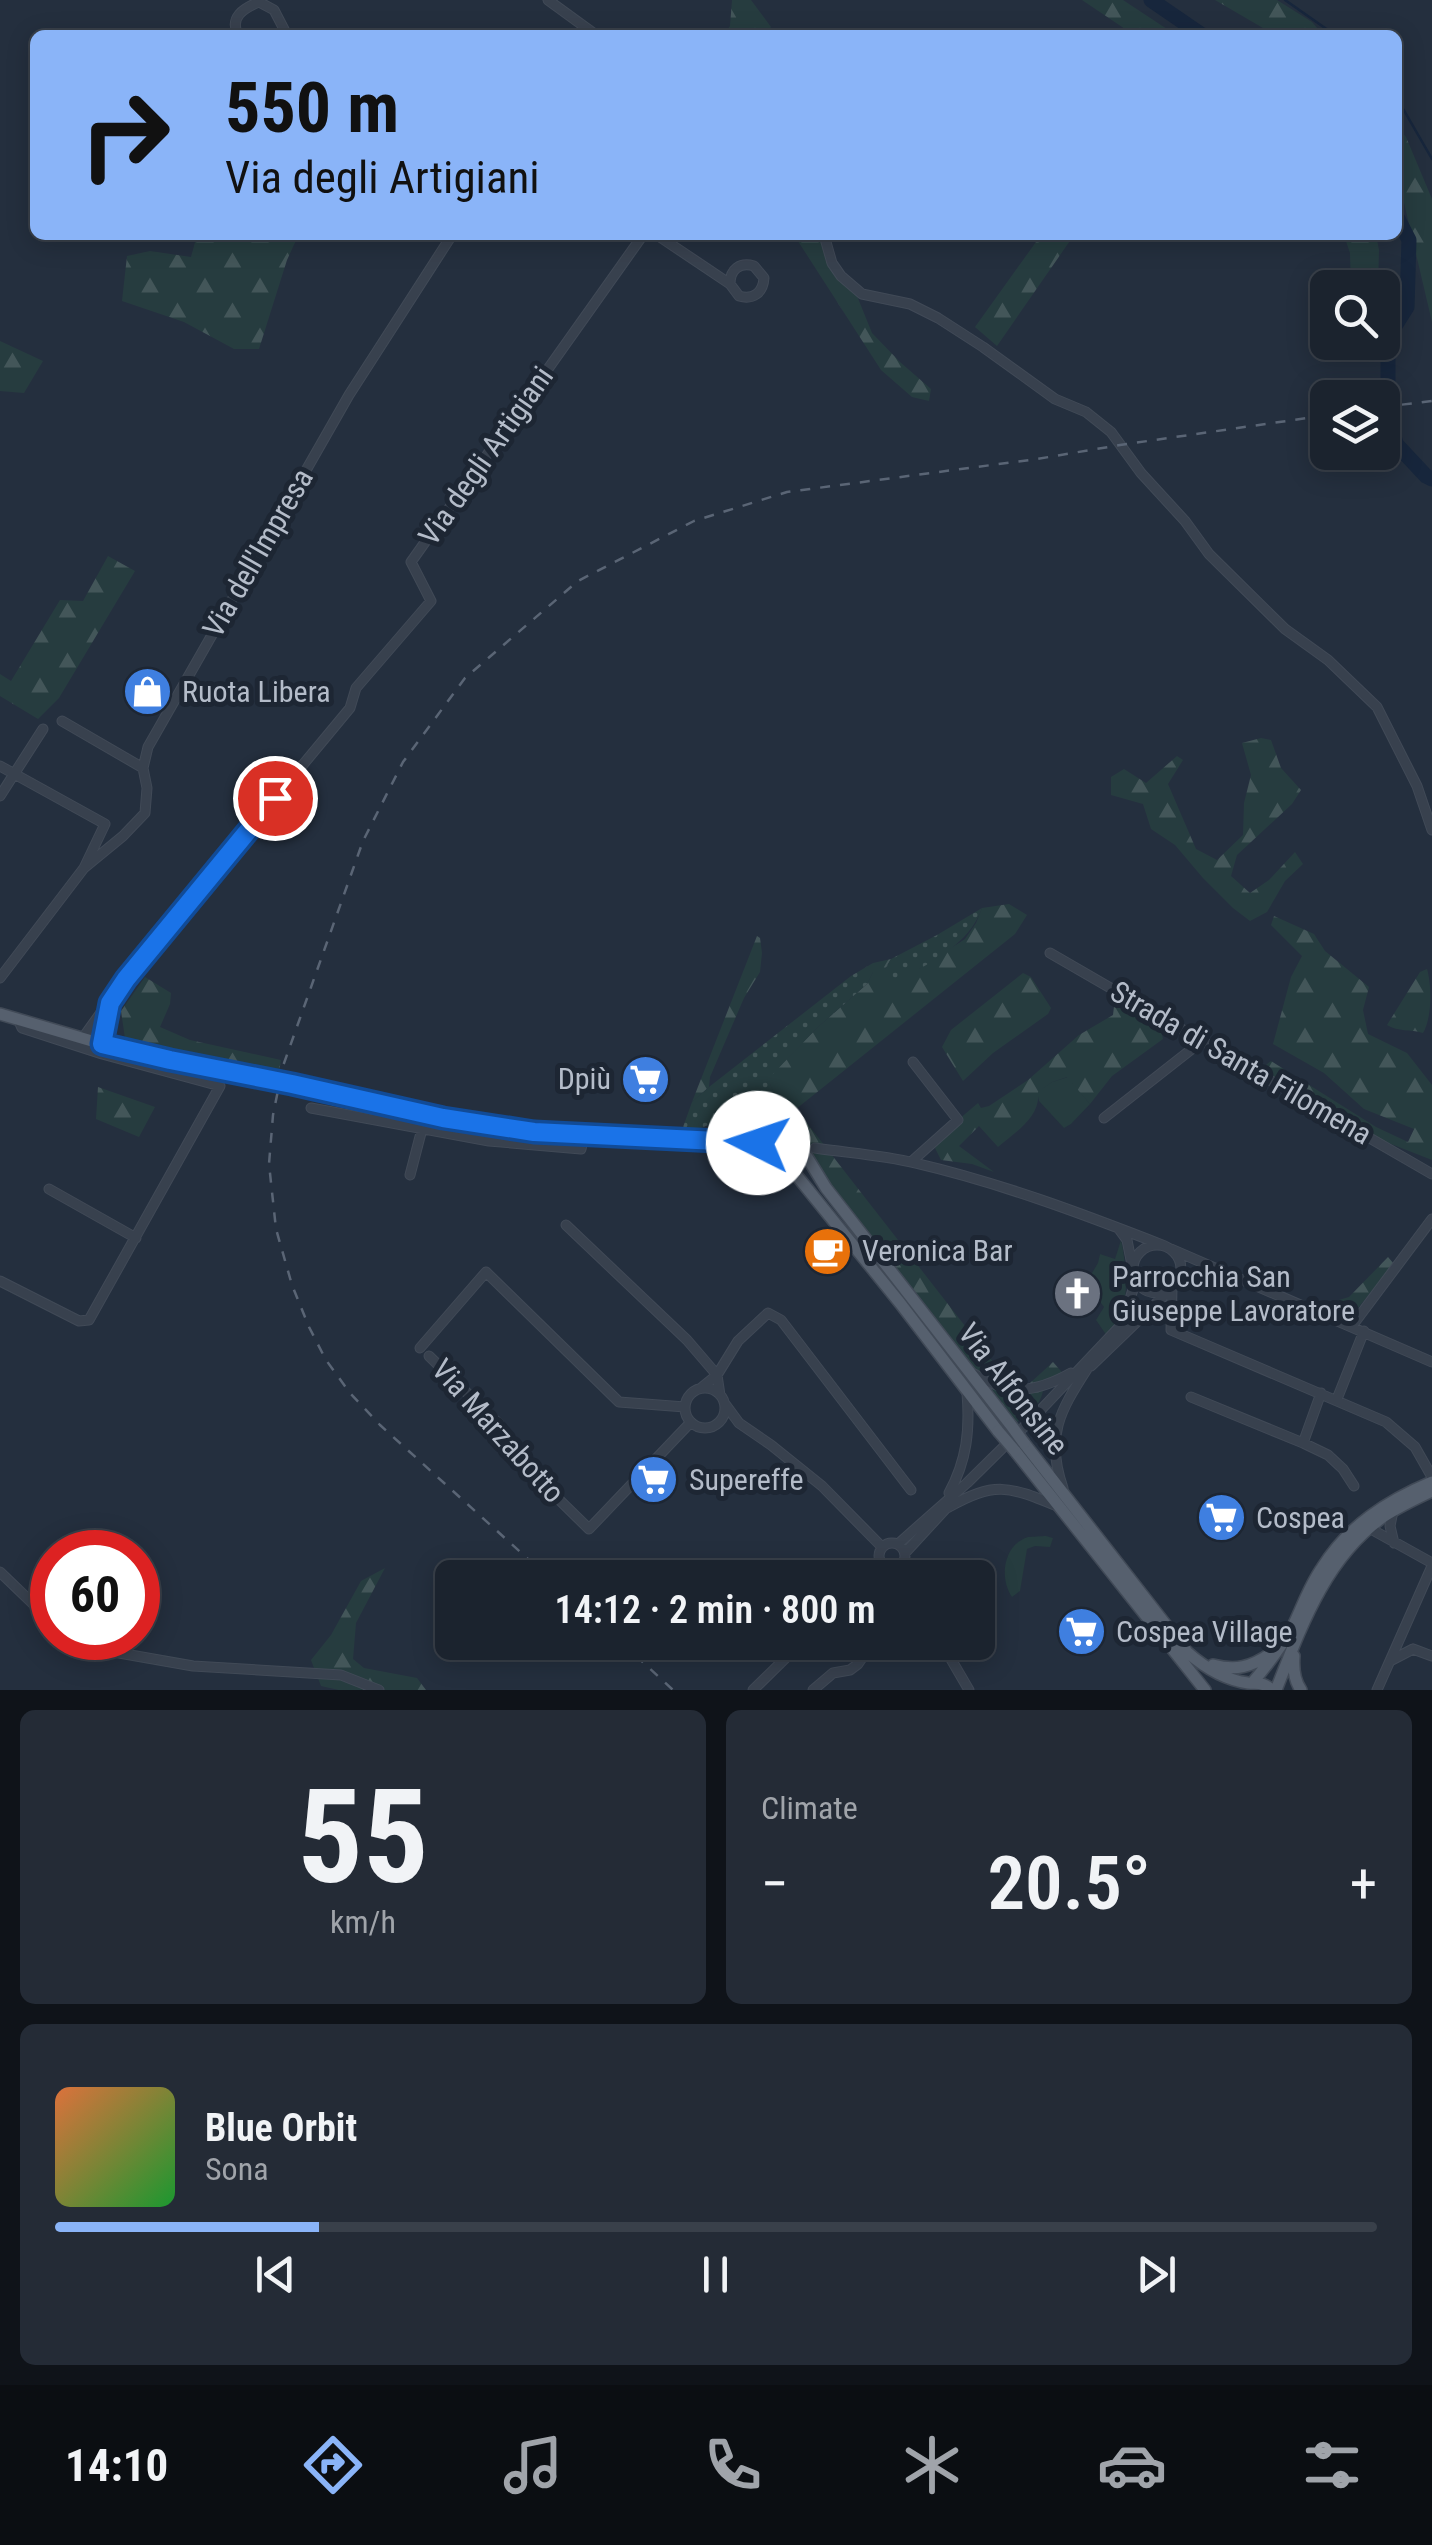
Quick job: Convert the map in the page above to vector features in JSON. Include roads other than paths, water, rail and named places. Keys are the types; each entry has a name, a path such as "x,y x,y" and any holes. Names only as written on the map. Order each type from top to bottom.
{"main road":[{"name":"Via Alfonsine","path":"0,1014 170,1060 443,1118 534,1132 736,1142 811,1153 826,1188 962,1364 1004,1428"},
{"name":"Via Alfonsine","path":"736,1142 793,1171 967,1390 1019,1446 1205,1690"},
{"path":"1274,1690 1318,1574 1344,1539 1382,1506 1432,1480"},
{"path":"1247,1685 1289,1644 1324,1582 1368,1528 1393,1510 1432,1491"},
{"name":"Via Alfonsine","path":"1062,1501 1187,1652 1217,1673 1274,1690"},
{"path":"1187,1652 1204,1662 1238,1669 1289,1644"},
{"path":"1289,1644 1301,1690"}],"street":[{"path":"548,0 589,30"},
{"path":"235,30 236,18 244,8 259,2 274,10 284,30"},
{"name":"Via dell'Impresa","path":"84,868 145,813 147,788 142,768 148,747 348,394 449,240"},
{"name":"Via degli Artigiani","path":"82,1038 126,979 350,708 356,688 431,602 411,562 639,240"},
{"path":"664,240 730,284"},
{"path":"825,240 832,263 862,294 910,304 938,318 1055,399 1086,412 1111,432 1209,554 1285,629 1328,660 1377,707 1417,786 1432,830"},
{"path":"62,722 142,768"},
{"path":"0,796 43,728"},
{"path":"0,766 105,824 84,868 1,978"},
{"name":"Strada di Santa Filomena","path":"1050,953 1432,1174"},
{"name":"Via degli Artigiani","path":"102,1044 110,1003"},
{"path":"1,1283 79,1321 89,1320 220,1086 38,1034 22,1028 18,1018"},
{"path":"1104,1118 1202,1041"},
{"path":"911,1162 958,1120 914,1062"},
{"name":"Via Alfonsine","path":"311,1108 422,1130 581,1150 584,1136"},
{"path":"410,1175 422,1130"},
{"path":"793,1171 811,1153 911,1162 1009,1188 1117,1227 1432,1362"},
{"path":"49,1189 136,1238"},
{"path":"1352,1326 1432,1219"},
{"path":"566,1225 688,1340 718,1374 724,1416 710,1427 691,1422 685,1407 690,1394 718,1374 738,1341 768,1313 782,1320 911,1490"},
{"path":"1117,1227 1129,1246 1135,1275 1156,1303"},
{"path":"945,1506 972,1494 1012,1488 1062,1501 1054,1443 1059,1416 1085,1368 1122,1324 1135,1275 1134,1264 1140,1252 1152,1246 1168,1248 1176,1254 1181,1268 1174,1285 1171,1330 1386,1422 1415,1447 1432,1480"},
{"path":"1186,1274 1192,1259"},
{"path":"903,1560 902,1548 966,1483 1174,1285 1203,1263"},
{"name":"Via Marzabotto","path":"420,1348 486,1272 619,1402 685,1407"},
{"path":"1147,1290 1160,1293 1174,1285"},
{"path":"1336,1399 1364,1331"},
{"name":"Via Marzabotto","path":"430,1356 499,1424 491,1433 589,1528 691,1422"},
{"path":"962,1364 994,1386 1008,1389 1045,1386 1085,1368"},
{"path":"701,1388 714,1389 740,1423 822,1486 882,1546"},
{"path":"945,1506 967,1450 967,1390"},
{"path":"1303,1442 1322,1393"},
{"path":"1191,1397 1328,1455 1344,1469 1354,1486"},
{"path":"720,1420 740,1423"},
{"path":"1393,1510 1390,1526 1394,1543"},
{"path":"1368,1528 1432,1564 1377,1690"},
{"path":"881,1560 882,1546 888,1543 902,1548"},
{"path":"0,1572 30,1601"},
{"path":"1402,1635 1413,1650 1432,1656"},
{"path":"1390,1661 1413,1650"},
{"path":"160,1660 193,1666 341,1675 379,1690"},
{"path":"752,1690 783,1660"},
{"path":"813,1690 833,1673 850,1670 861,1660"},
{"path":"952,1660 969,1690"}],"waterway":[{"path":"1151,0 1195,30"},
{"path":"1285,0 1328,30"},
{"path":"1402,107 1432,159"},
{"path":"1402,227 1409,240 1407,307 1388,337 1388,411 1396,444 1432,479"}],"railway":[{"path":"1400,405 1432,401"},
{"path":"529,1560 350,1393 309,1327 276,1229 269,1164 283,1066 363,841 403,762 465,678 578,581 694,521 787,492 1310,418"},
{"path":"640,1660 673,1690"}],"place":[{"name":"Ruota Libera","path":"147,692"},
{"name":"Dpiù","path":"646,1079"},
{"name":"Veronica Bar","path":"827,1251"},
{"name":"Parrocchia San Giuseppe Lavoratore","path":"1077,1294"},
{"name":"Supereffe","path":"654,1480"},
{"name":"Cospea","path":"1221,1518"},
{"name":"Cospea Village","path":"1081,1632"}]}
